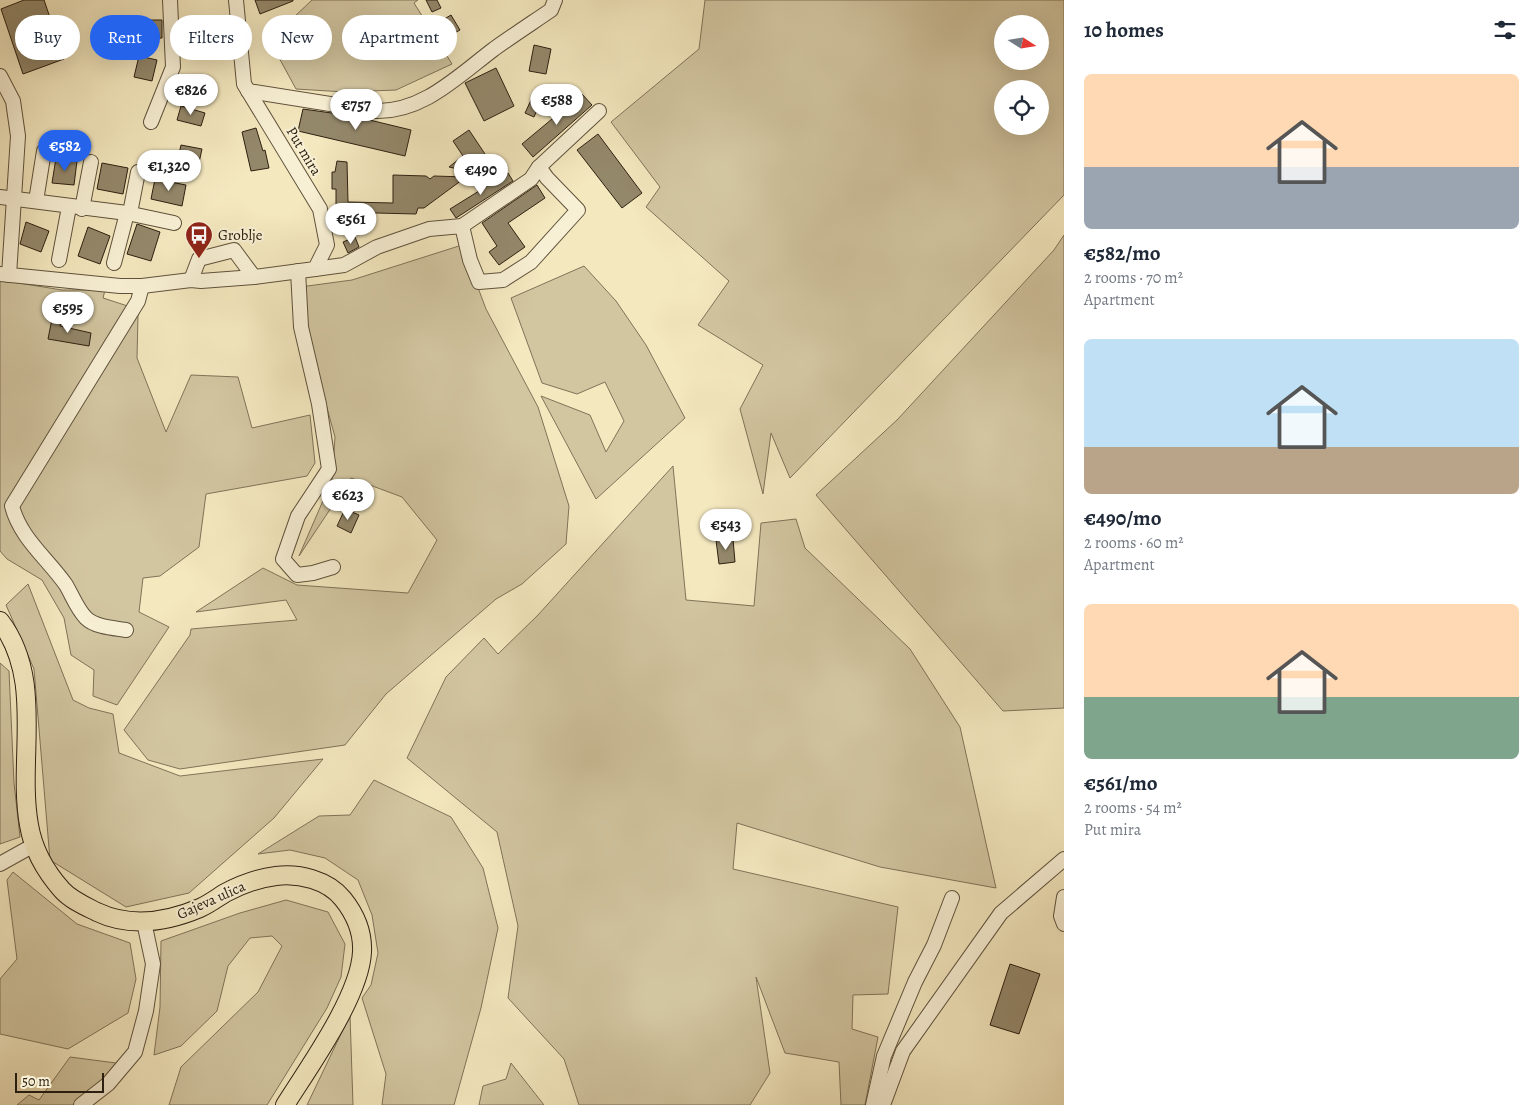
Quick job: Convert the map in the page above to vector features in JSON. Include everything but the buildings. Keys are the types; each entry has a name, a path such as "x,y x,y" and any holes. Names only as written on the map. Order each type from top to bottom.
{"main road":[{"name":"Gajeva ulica","path":"4,625 18,655 25,688 28,714 26,797 28,825 34,845 49,874 64,892 84,906 104,915 122,920 144,922 169,919 201,907 227,892 253,881 276,876 296,876 317,881 338,893 353,912 360,931 362,950 360,969 353,988 322,1047 285,1105"}],"street":[{"path":"152,122 173,67 170,0"},
{"path":"226,0 229,15"},
{"name":"Put mira","path":"236,0 236,15"},
{"path":"248,90 374,111 392,112 438,93 494,49 551,10 555,0"},
{"name":"Put mira","path":"241,60 244,84 320,209 327,245 315,269"},
{"path":"0,76 13,101 18,136 7,198 5,275 120,286 142,286 191,280 201,281 259,276 344,265 377,248 429,229 462,226 531,179 539,168 599,111"},
{"path":"36,201 44,151"},
{"path":"59,260 91,162"},
{"path":"462,226 470,260 479,282 503,280 531,262 578,210 539,168"},
{"path":"114,262 129,213 138,172"},
{"path":"7,198 76,208 129,213 174,223"},
{"path":"191,280 199,259 234,250 259,276"},
{"path":"298,271 300,327 319,404 329,469 298,516 283,559 297,574 313,573 333,566"},
{"path":"126,630 94,624 86,618 65,584 32,545 14,514 12,506 138,301 142,286"},
{"path":"0,864 34,845"},
{"path":"883,1105 903,1051 1001,913 1064,859"},
{"path":"1064,897 1061,916 1064,924"},
{"path":"873,1105 884,1056 952,898"},
{"path":"81,1105 108,1084 136,1052 146,1011 153,964 144,922"}],"shaded area":[{"path":"312,0 418,0 414,3 421,15 342,15 342,60 450,60 452,64 396,90 345,92 296,89 280,60 332,60 332,15 296,15"},
{"path":"705,0 1064,0 1064,195 790,478 771,433 763,494 740,409 763,365 698,325 729,281 646,207 660,187 611,122 699,49"},
{"path":"1064,235 1064,708 1003,711 816,495 897,420 1054,250"},
{"path":"462,245 486,309 538,407 569,506 566,544 522,584 496,599 386,694 345,745 180,769 148,760 124,730 190,635 191,629 297,620 286,600 196,612 263,568 297,585 408,593 437,540 402,497 351,478 299,556 332,480 335,437 318,375 300,287 352,280"},
{"path":"584,266 616,301 646,345 685,418 596,499 541,396 590,415 606,452 624,421 605,382 577,394 542,383 511,298"},
{"path":"0,280 62,290 105,290 103,298 140,310 138,316 137,358 166,432 191,375 238,377 252,428 310,415 315,463 307,476 206,494 199,547 160,576 143,578 139,612 169,627 117,705 93,696 94,670 71,655 64,618 42,580 7,559 0,551"},
{"path":"673,466 686,600 754,606 761,523 796,519 805,548 910,649 960,727 996,888 880,867 737,823 733,869 898,907 888,994 853,995 852,1029 878,1037 865,1105 841,1105 839,1062 785,1053 756,977 770,1073 750,1105 579,1105 564,1059 508,998 518,926 497,832 407,758 446,677 484,638 498,654 538,615"},
{"path":"28,584 73,700 89,708 113,714 119,753 180,776 323,759 274,818 189,893 126,907 50,860 34,669 6,605"},
{"path":"0,663 9,671 14,783 20,837 0,844"},
{"path":"374,780 451,817 483,868 498,928 481,1008 454,1105 382,1105 386,1074 362,998 371,985 378,953 372,915 358,880 325,858 290,850 258,854 319,816 350,815"},
{"path":"13,872 77,924 130,943 136,979 128,1013 68,1049 0,1034 0,979 17,959 7,880"},
{"path":"286,900 328,912 345,944 341,977 327,1008 267,1105 169,1105 181,1067 258,992 282,946 272,936 250,938 228,966 217,1011 181,1046 154,1055 160,1007 161,941 240,913"},
{"path":"350,1015 353,1105 307,1105"},
{"path":"70,1057 116,1063 104,1083 77,1105 17,1105 29,1095 39,1100"},
{"path":"511,1063 544,1105 479,1105 483,1086 506,1079"}],"place":[{"name":"Groblje","path":"199,259"}]}
